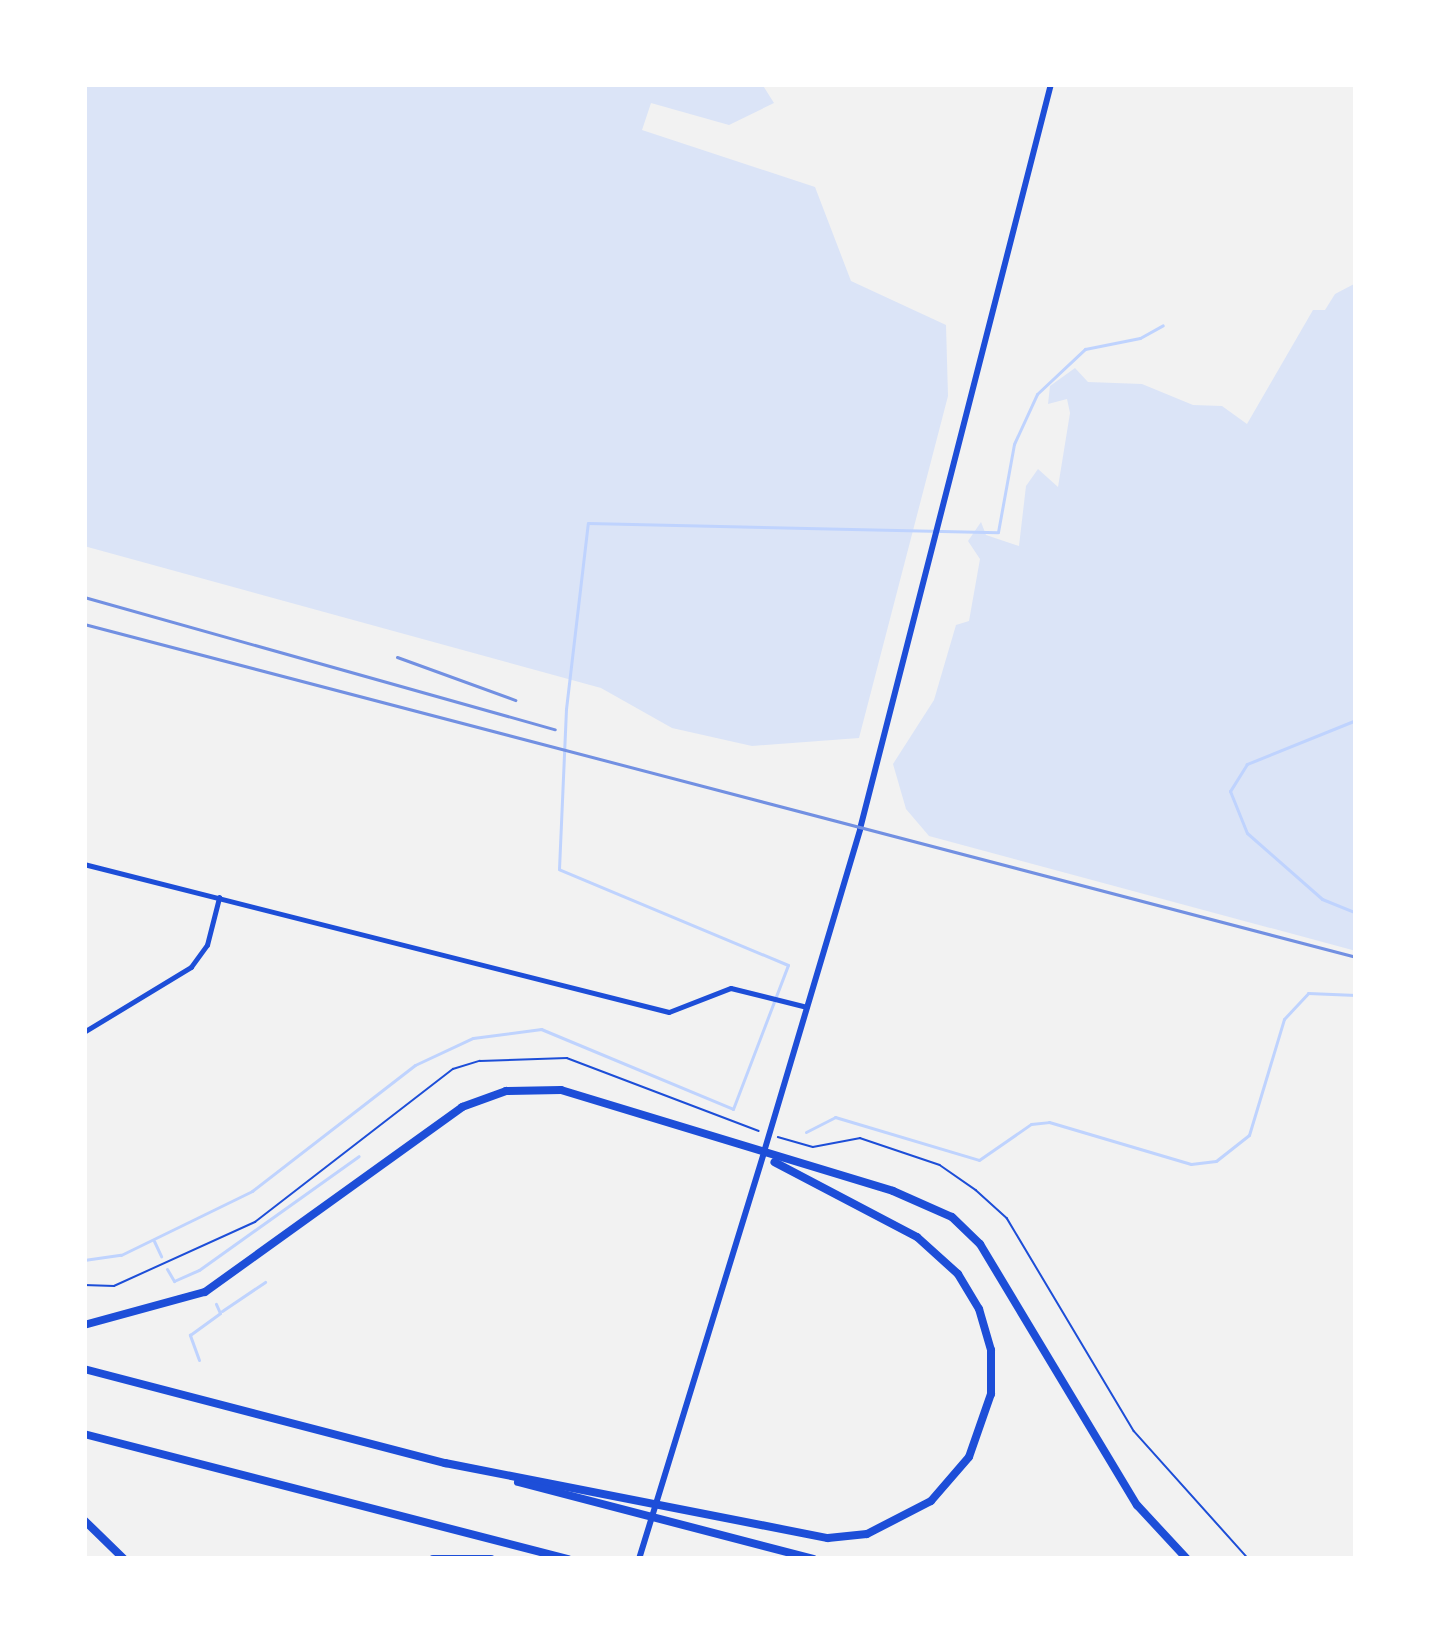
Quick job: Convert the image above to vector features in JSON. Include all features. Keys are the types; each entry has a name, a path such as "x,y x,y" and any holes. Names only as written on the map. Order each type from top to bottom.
{"highway":[{"path":"84,1325 206,1292 436,1123 506,1090 591,1096 763,1155 914,1198 965,1229 1137,1505 1187,1559"},
{"path":"445,1463 828,1538 882,1528 932,1501 968,1457 991,1394 991,1350 979,1309 958,1274 917,1237 763,1155"},
{"path":"84,1369 813,1559"},
{"path":"84,1434 568,1559"},
{"path":"84,1520 124,1559"},
{"path":"434,1559 491,1559"}],"street":[{"path":"639,1559 808,1007 1051,84"},
{"path":"84,864 669,1012 731,988 808,1007"},
{"path":"84,1032 199,959 219,898"}],"path":[{"path":"802,1144 848,1138 940,1165 1007,1218 1134,1431 1249,1559"}],"shaded area":[{"path":"84,84 762,84 774,103 729,125 651,103 642,130 815,187 851,281 946,325 948,396 859,738 752,746 672,728 601,688 84,546"},
{"path":"1356,283 1356,951 929,836 906,809 893,764 934,700 956,625 969,621 980,559 968,541 981,522 986,535 1019,546 1026,486 1038,469 1058,487 1070,413 1067,399 1048,404 1050,386 1075,368 1088,382 1142,384 1193,405 1222,406 1247,424 1313,310 1325,310 1335,294"}],"waterway":[{"path":"84,1260 121,1255 252,1191 415,1065 473,1038 541,1029 733,1109 788,965 559,869 566,709 588,523 998,532 1014,444 1037,394 1085,349 1140,338 1163,325"},
{"path":"1356,720 1247,764 1230,791 1247,833 1322,899 1356,913"},
{"path":"806,1132 835,1117 979,1160 1031,1124 1049,1122 1191,1164 1216,1161 1249,1135 1284,1019 1308,993 1356,995"},
{"path":"167,1269 174,1281 199,1270 359,1156"},
{"path":"154,1241 161,1256"},
{"path":"222,1311 265,1282"},
{"path":"199,1360 190,1335 220,1313 216,1304"}],"railway":[{"path":"84,597 555,729"},
{"path":"84,624 1356,957"},
{"path":"397,657 515,700"}]}
